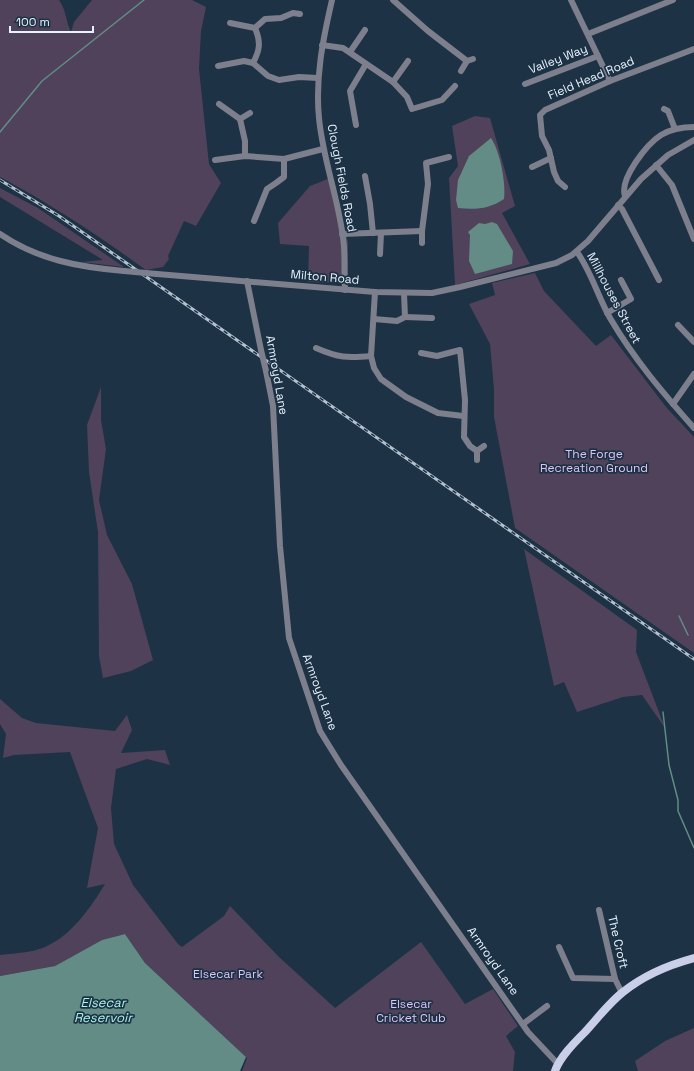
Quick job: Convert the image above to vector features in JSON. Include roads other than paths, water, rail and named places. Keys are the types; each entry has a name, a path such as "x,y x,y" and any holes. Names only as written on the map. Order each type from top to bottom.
{"main road":[{"path":"556,1068 581,1036 622,992 648,975 674,963 694,958"}],"street":[{"name":"Clough Fields Road","path":"332,0 322,45 318,78 318,117 323,149 342,234 345,290"},
{"path":"393,0 428,31 470,60 461,71"},
{"name":"Valley Way","path":"572,0 610,81"},
{"name":"Valley Way","path":"588,34 673,0"},
{"path":"255,28 264,19 281,18 293,13 300,14"},
{"path":"230,23 255,28"},
{"path":"253,63 260,43 255,28"},
{"path":"350,52 365,30"},
{"path":"322,45 343,48 393,82 407,97 412,109 442,100 454,86"},
{"name":"Field Head Road","path":"565,187 558,181 542,136 540,115 545,110 610,81 694,49"},
{"name":"Valley Way","path":"525,84 598,56"},
{"path":"218,66 244,61 253,63 268,76 279,80 299,77 318,78"},
{"path":"393,82 408,61"},
{"path":"356,125 350,91 366,64"},
{"path":"219,104 240,119 245,141 245,156"},
{"path":"664,109 668,111 675,129"},
{"path":"240,119 250,114"},
{"name":"Milton Road","path":"625,196 624,185 640,157 650,144 662,135 675,129 694,127"},
{"name":"Milton Road","path":"0,234 39,256 58,262 89,268 345,290 404,293 432,292 460,287 556,263 577,252 625,196 656,165 675,150 694,140"},
{"path":"215,160 245,156 284,159 323,149"},
{"path":"422,243 422,231 428,184 426,163 449,158"},
{"path":"532,167 551,158"},
{"path":"254,221 267,188 276,184 284,177 284,159"},
{"path":"656,165 672,185 694,239"},
{"path":"365,176 373,233"},
{"path":"618,205 622,209 659,280"},
{"path":"342,234 422,231"},
{"path":"380,254 381,233"},
{"name":"Millhouses Street","path":"577,252 607,313 624,342 645,372 694,428"},
{"path":"607,313 631,299 621,280"},
{"name":"Armroyd Lane","path":"247,281 273,406 280,546 289,638 320,731 341,765 523,1024 556,1068"},
{"path":"375,292 371,356 374,368 381,379 406,397 438,413 463,416"},
{"path":"404,293 405,317"},
{"path":"374,319 397,321 405,317 432,318"},
{"path":"678,325 694,342"},
{"path":"316,348 334,356 348,358 371,356"},
{"path":"421,353 437,356 460,350 465,400 463,416 464,437 470,446 477,451"},
{"path":"673,404 694,374"},
{"path":"477,451 484,446"},
{"path":"477,451 477,460"},
{"name":"The Croft","path":"599,910 615,979 622,992"},
{"name":"The Croft","path":"559,947 573,978 615,979"},
{"path":"523,1024 547,1006"}],"water":[{"path":"491,138 502,167 504,199 488,207 471,209 458,208 456,200 458,180 469,156"},
{"path":"492,222 497,224 513,251 512,264 475,274 469,261 470,235 468,232 479,223 485,224"},
{"name":"Elsecar Reservoir","path":"125,934 145,963 246,1057 240,1071 0,1071 0,976 55,966 102,940"}],"waterway":[{"path":"0,132 42,81 144,0"},
{"path":"679,616 688,635"},
{"path":"663,712 669,765 678,800 678,811 694,848"}],"railway":[{"path":"0,180 59,216 694,659"}],"park label":[{"name":"The Forge Recreation Ground","path":"594,461"},
{"name":"Elsecar Park","path":"228,974"},
{"name":"Elsecar Cricket Club","path":"411,1011"}]}
